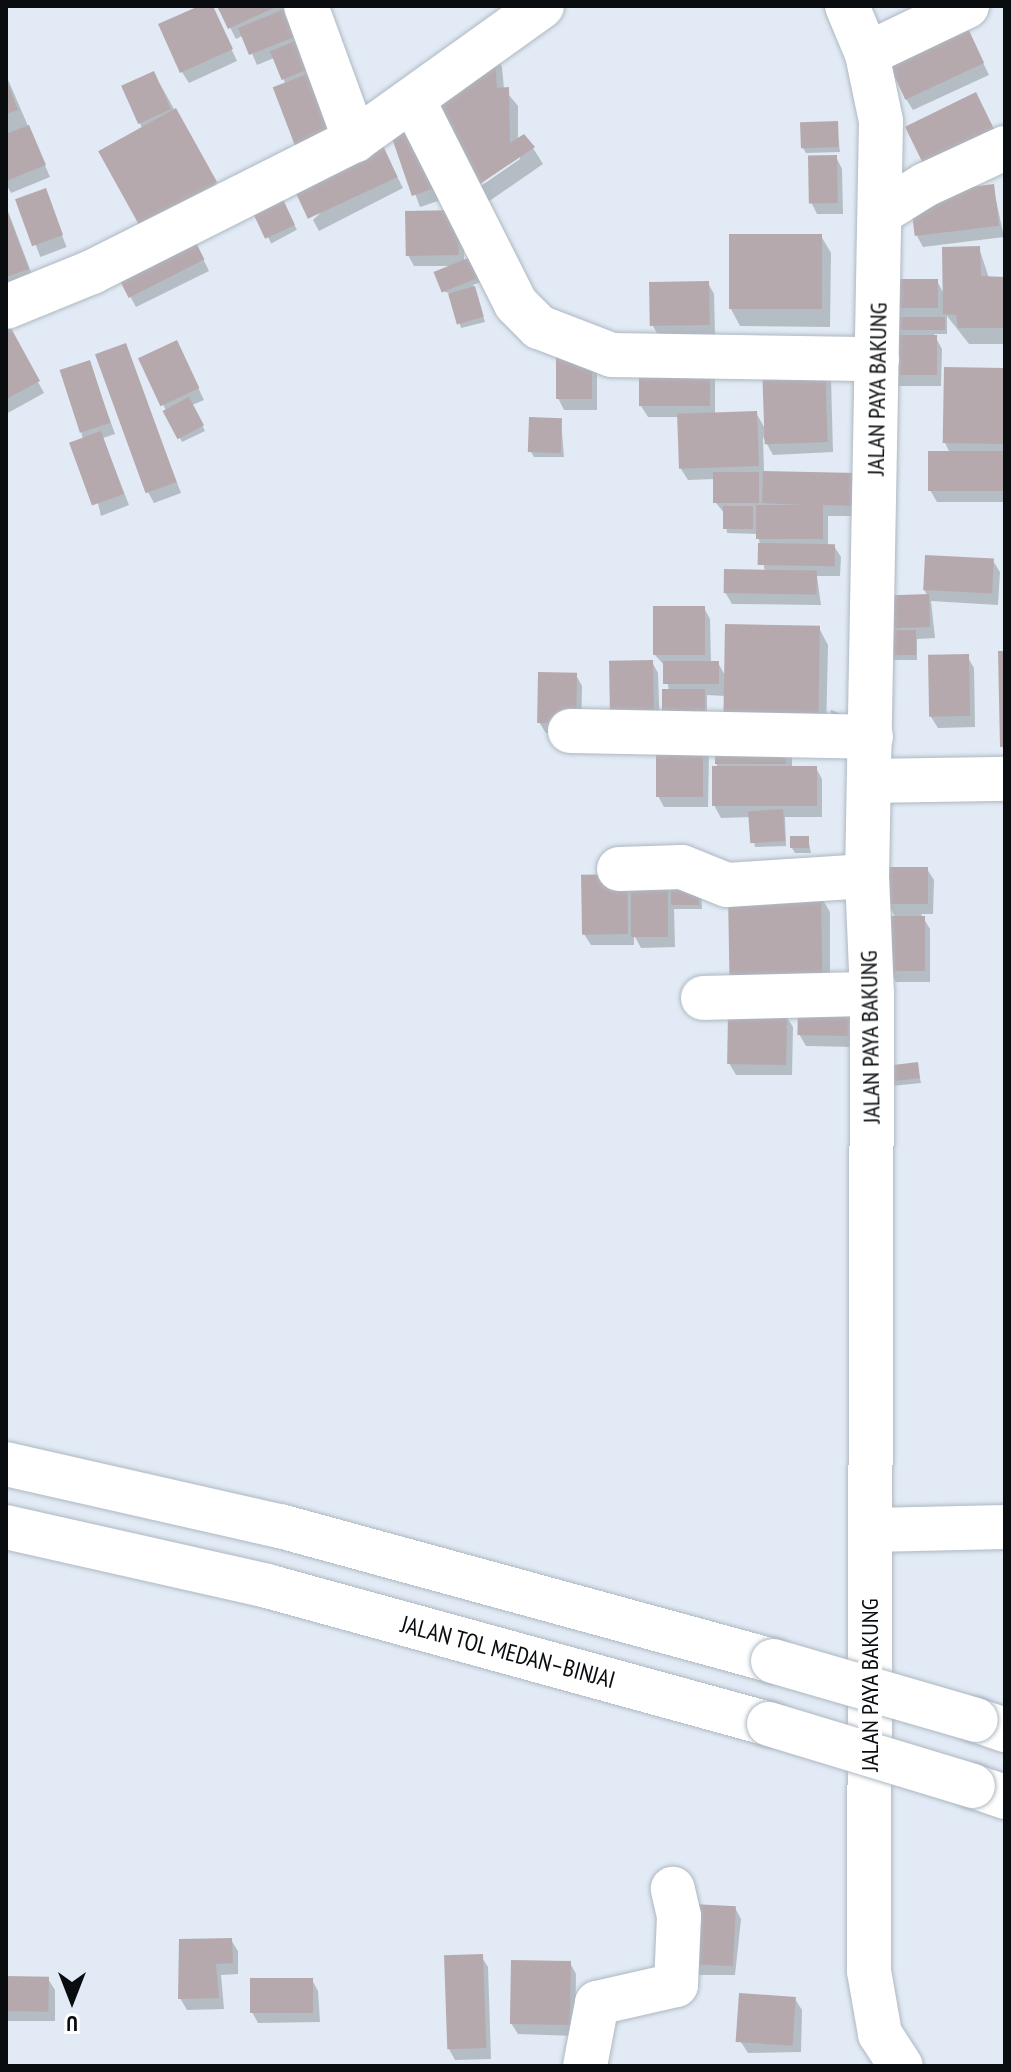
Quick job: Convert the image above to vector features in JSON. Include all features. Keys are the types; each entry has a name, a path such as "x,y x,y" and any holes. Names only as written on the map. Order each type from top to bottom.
{"main road":[{"path":"306,6 355,140"},
{"path":"6,307 92,272 355,140 414,102 542,6"},
{"name":"JALAN PAYA BAKUNG","path":"847,6 867,54 881,121 867,876 872,994 869,1971 880,2034 901,2066"},
{"path":"867,54 967,6"},
{"path":"414,102 516,304 539,327 612,355 877,359"},
{"path":"880,213 925,185 1005,148"},
{"path":"570,731 871,737"},
{"path":"871,781 1005,779"},
{"path":"619,869 682,867 727,885 867,876"},
{"path":"703,998 872,994"},
{"path":"6,1464 280,1526 773,1661 991,1725"},
{"name":"JALAN TOL MEDAN–BINJAI","path":"6,1527 267,1586 769,1724 989,1792"},
{"path":"871,1530 1005,1527"},
{"path":"585,2066 597,2003 676,1985 679,1916 673,1889"}],"building":[{"path":"199,6 213,6 233,49 180,73 158,24"},
{"path":"217,6 278,6 228,29"},
{"path":"292,6 312,30 249,55 238,28"},
{"path":"966,24 984,63 905,100 887,61"},
{"path":"308,36 320,65 282,80 270,51"},
{"path":"494,48 497,88 509,87 510,143 524,134 535,147 474,188 441,139 438,90"},
{"path":"154,71 171,109 138,124 121,86"},
{"path":"310,73 333,132 295,146 273,87"},
{"path":"6,79 18,110 6,114"},
{"path":"976,92 995,131 924,165 905,127"},
{"path":"176,108 217,182 139,225 98,151"},
{"path":"838,121 839,147 801,148 800,122"},
{"path":"421,124 442,185 412,196 391,134"},
{"path":"29,125 46,165 6,181 6,134"},
{"path":"379,137 398,177 308,219 289,179"},
{"path":"837,155 838,203 809,203 808,156"},
{"path":"994,184 999,226 915,236 910,194"},
{"path":"46,188 63,235 32,246 15,199"},
{"path":"281,195 295,225 265,239 251,209"},
{"path":"6,208 29,269 6,277"},
{"path":"458,210 459,255 406,256 405,211"},
{"path":"189,229 204,259 129,298 113,268"},
{"path":"729,234 822,234 822,309 729,309"},
{"path":"980,246 981,276 1005,277 1005,328 958,328 956,315 943,314 942,247"},
{"path":"478,254 486,274 442,292 433,272"},
{"path":"888,279 938,279 938,308 888,308"},
{"path":"709,281 710,325 650,326 649,282"},
{"path":"475,286 484,317 457,324 448,294"},
{"path":"887,317 945,317 945,330 887,330"},
{"path":"6,319 40,381 6,399"},
{"path":"887,335 937,335 937,375 887,375"},
{"path":"177,340 199,388 160,406 138,358"},
{"path":"126,343 177,482 146,493 95,354"},
{"path":"556,349 592,349 592,399 556,399"},
{"path":"90,360 110,423 80,433 60,370"},
{"path":"639,361 710,361 710,406 639,406"},
{"path":"825,365 828,442 765,444 762,367"},
{"path":"944,367 1005,368 1004,444 943,443"},
{"path":"189,397 204,425 178,439 163,411"},
{"path":"757,411 759,466 679,469 677,414"},
{"path":"529,417 562,418 561,453 528,452"},
{"path":"101,431 124,494 92,506 69,443"},
{"path":"928,451 1005,451 1005,491 928,491"},
{"path":"763,471 857,473 856,506 823,505 823,539 756,539 756,505 804,505 762,503"},
{"path":"713,472 759,472 759,503 713,503"},
{"path":"723,506 753,506 753,529 723,529"},
{"path":"758,543 835,544 835,566 758,565"},
{"path":"925,555 994,559 992,594 923,590"},
{"path":"724,569 817,571 817,595 724,593"},
{"path":"929,594 930,627 886,629 885,596"},
{"path":"653,606 705,606 705,655 653,655"},
{"path":"725,624 820,626 818,716 723,714"},
{"path":"882,630 916,630 916,655 882,655"},
{"path":"998,651 1005,651 1005,747 1000,747"},
{"path":"969,654 970,716 929,717 928,655"},
{"path":"653,660 654,723 610,724 609,661"},
{"path":"663,661 719,661 719,684 663,684"},
{"path":"538,672 577,673 576,724 537,723"},
{"path":"662,689 705,689 705,717 662,717"},
{"path":"656,739 703,739 703,797 656,797"},
{"path":"715,742 786,742 786,764 715,764"},
{"path":"712,766 817,766 817,806 712,806"},
{"path":"783,809 785,841 750,843 748,811"},
{"path":"790,836 809,836 809,848 790,848"},
{"path":"885,867 928,867 928,904 885,904"},
{"path":"627,874 628,934 582,935 581,875"},
{"path":"631,877 668,877 668,937 631,937"},
{"path":"671,880 699,880 699,905 671,905"},
{"path":"821,893 823,986 730,988 728,895"},
{"path":"887,916 925,916 925,971 887,971"},
{"path":"798,1003 849,1004 848,1036 797,1035"},
{"path":"728,1013 787,1014 786,1065 727,1064"},
{"path":"918,1062 920,1078 887,1082 885,1066"},
{"path":"693,1904 736,1906 733,1966 690,1964"},
{"path":"232,1938 233,1963 216,1964 219,1998 178,1999 179,1939"},
{"path":"483,1954 486,2048 447,2049 444,1955"},
{"path":"511,1960 571,1961 570,2025 510,2024"},
{"path":"6,1976 49,1977 48,2012 6,2011"},
{"path":"250,1978 313,1978 313,2013 250,2013"},
{"path":"739,1993 796,1997 792,2046 736,2042"}]}
